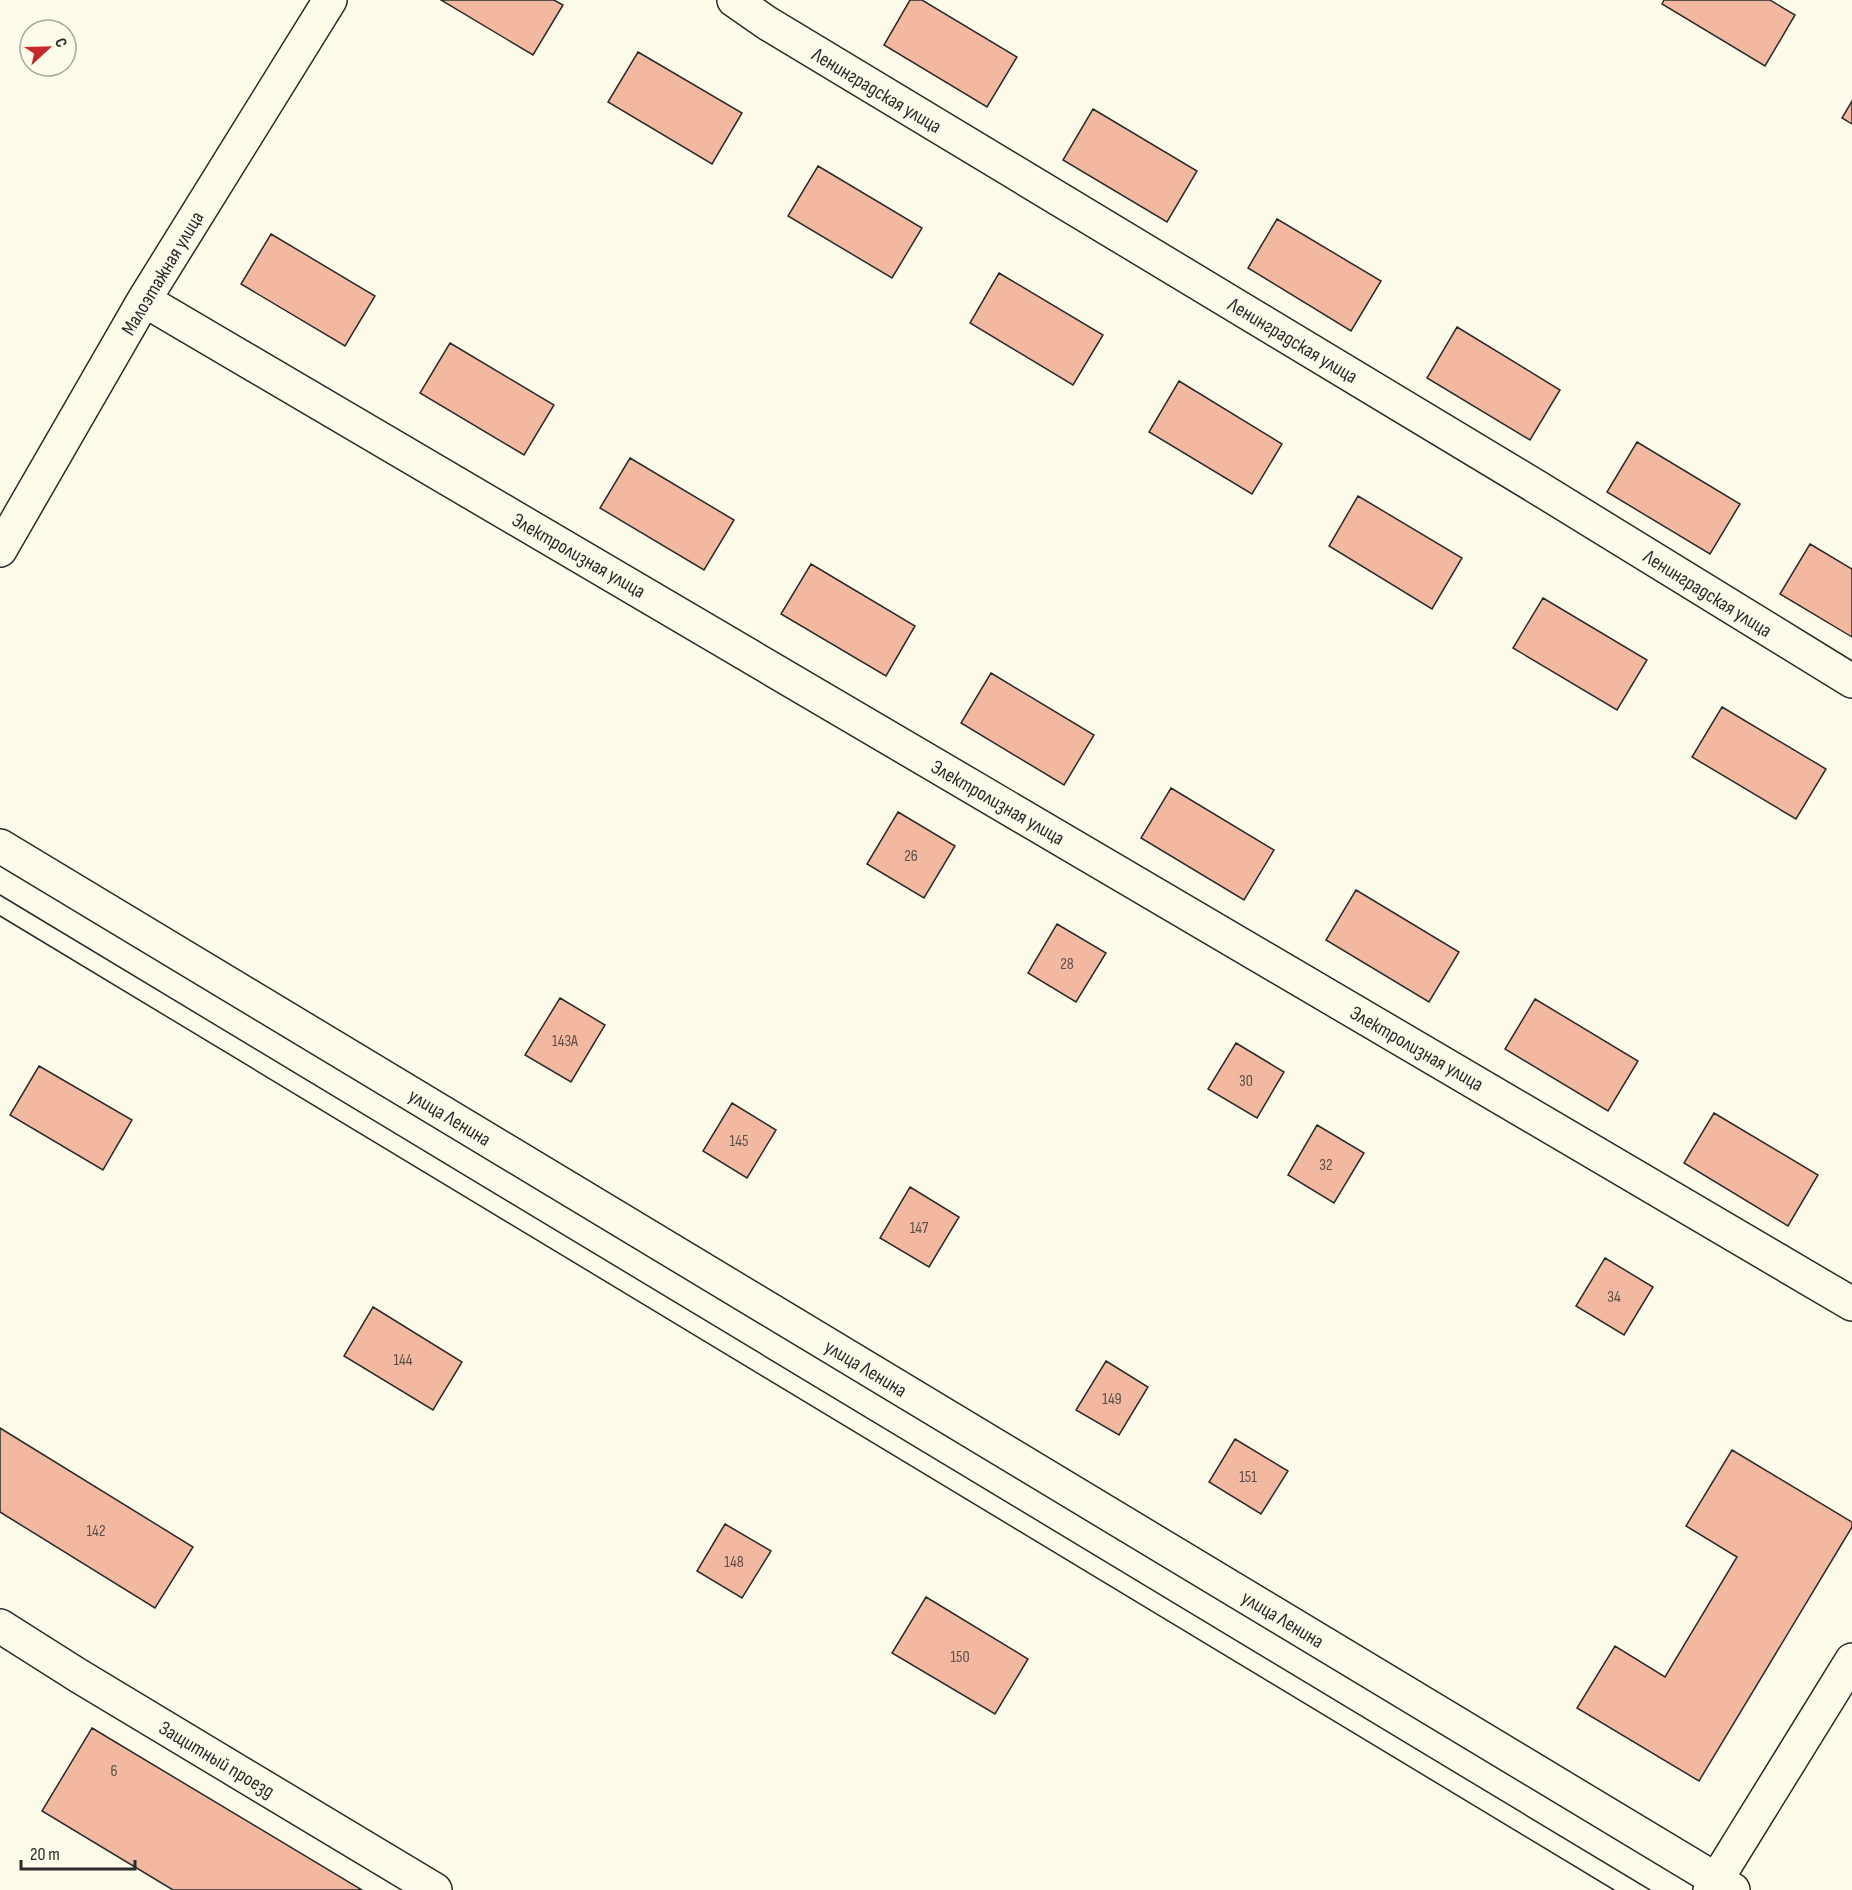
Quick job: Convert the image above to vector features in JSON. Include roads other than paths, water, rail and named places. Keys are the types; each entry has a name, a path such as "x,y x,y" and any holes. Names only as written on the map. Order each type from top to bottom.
{"street":[{"name":"Малоэтажная улица","path":"0,550 144,300 330,0"},
{"name":"Ленинградская улица","path":"734,0 777,30 1535,486 1852,681"},
{"name":"Электролизная улица","path":"144,300 1852,1304"},
{"name":"улица Ленина","path":"0,846 1720,1887"},
{"name":"Защитный проезд","path":"0,1626 435,1890"},
{"path":"1720,1887 1852,1659"}],"tram line":[{"path":"0,895 1650,1890"},
{"path":"0,916 1614,1890"}]}
